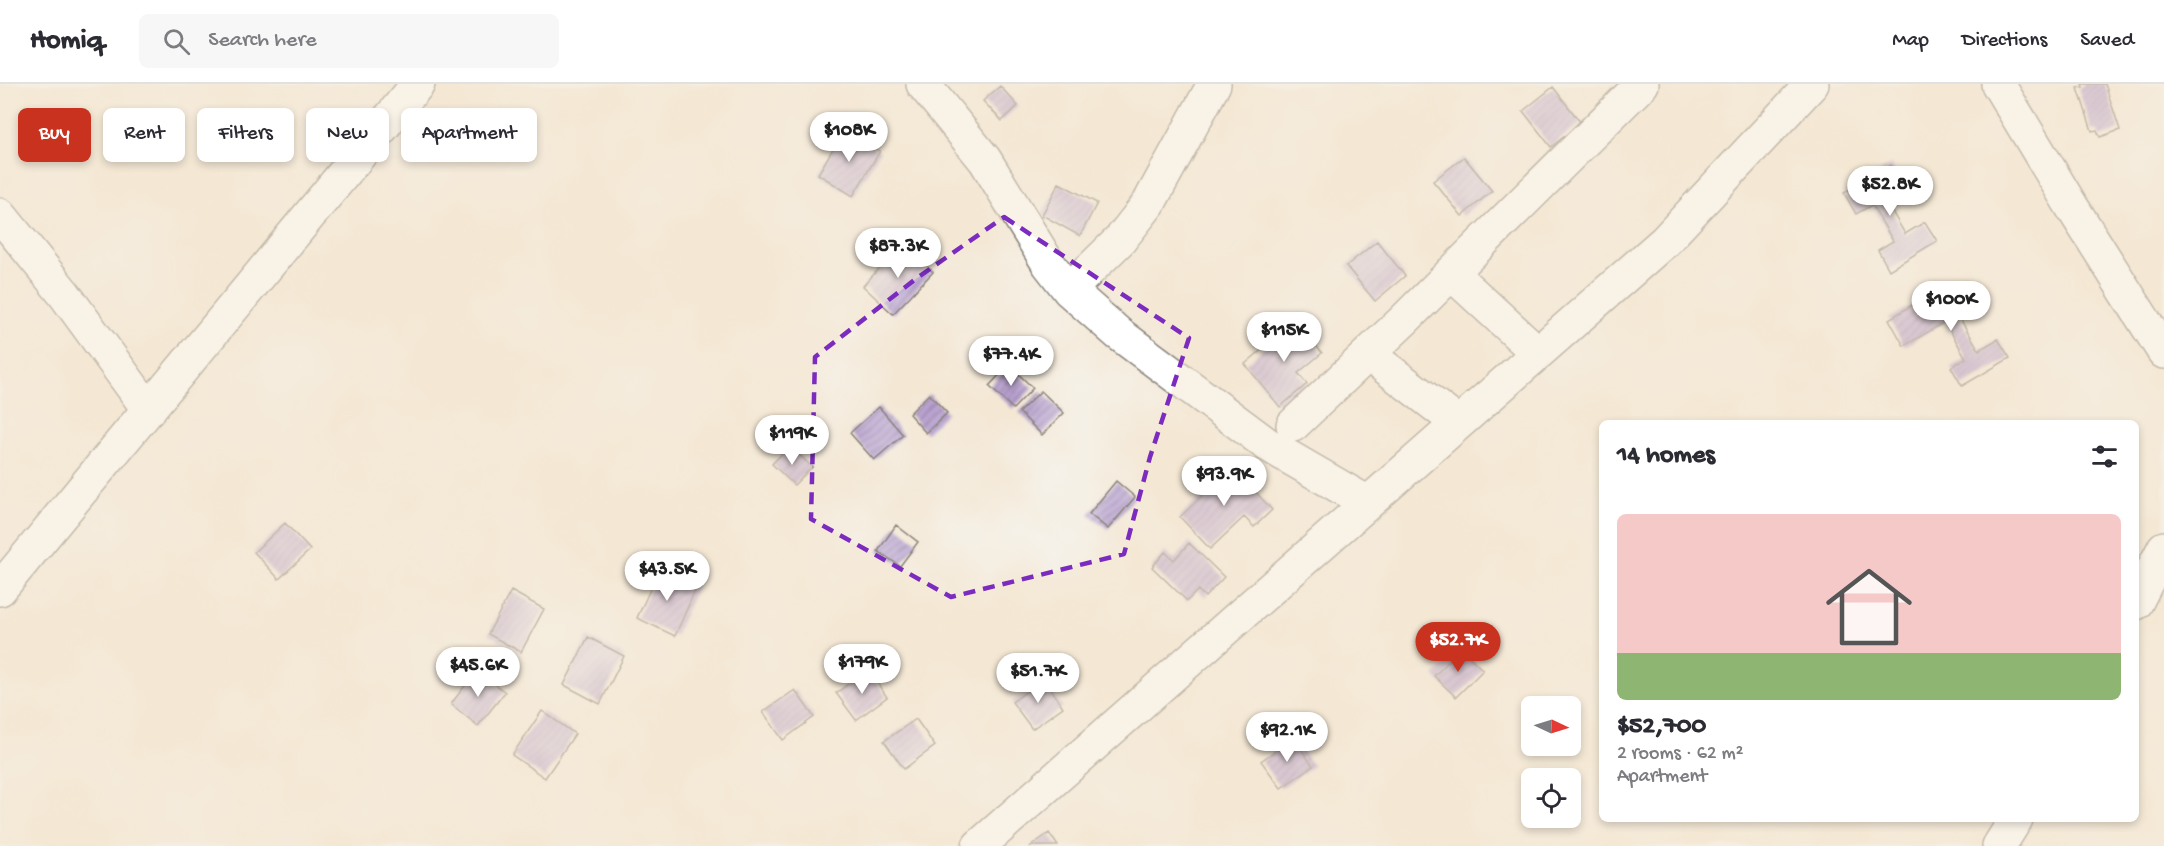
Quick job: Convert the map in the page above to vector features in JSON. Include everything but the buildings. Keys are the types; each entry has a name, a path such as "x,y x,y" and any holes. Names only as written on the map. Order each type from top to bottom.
{"main road":[{"path":"923,84 985,160 1047,263 1069,290 1119,334 1268,445 1368,502"},
{"path":"1069,290 1120,240 1149,203 1214,84"},
{"path":"1293,425 1642,84"},
{"path":"979,846 1665,241 1812,84"},
{"path":"1998,84 2072,207 2164,352"},
{"path":"0,589 149,410 403,90"},
{"path":"0,215 65,295 149,410"},
{"path":"1451,273 1537,352"},
{"path":"1368,354 1458,423"},
{"path":"2139,597 2164,548"},
{"path":"1999,846 2014,822"}],"highlighted area":[{"path":"1004,217 1189,338 1150,457 1124,554 951,597 811,519 815,357 917,278"}]}
